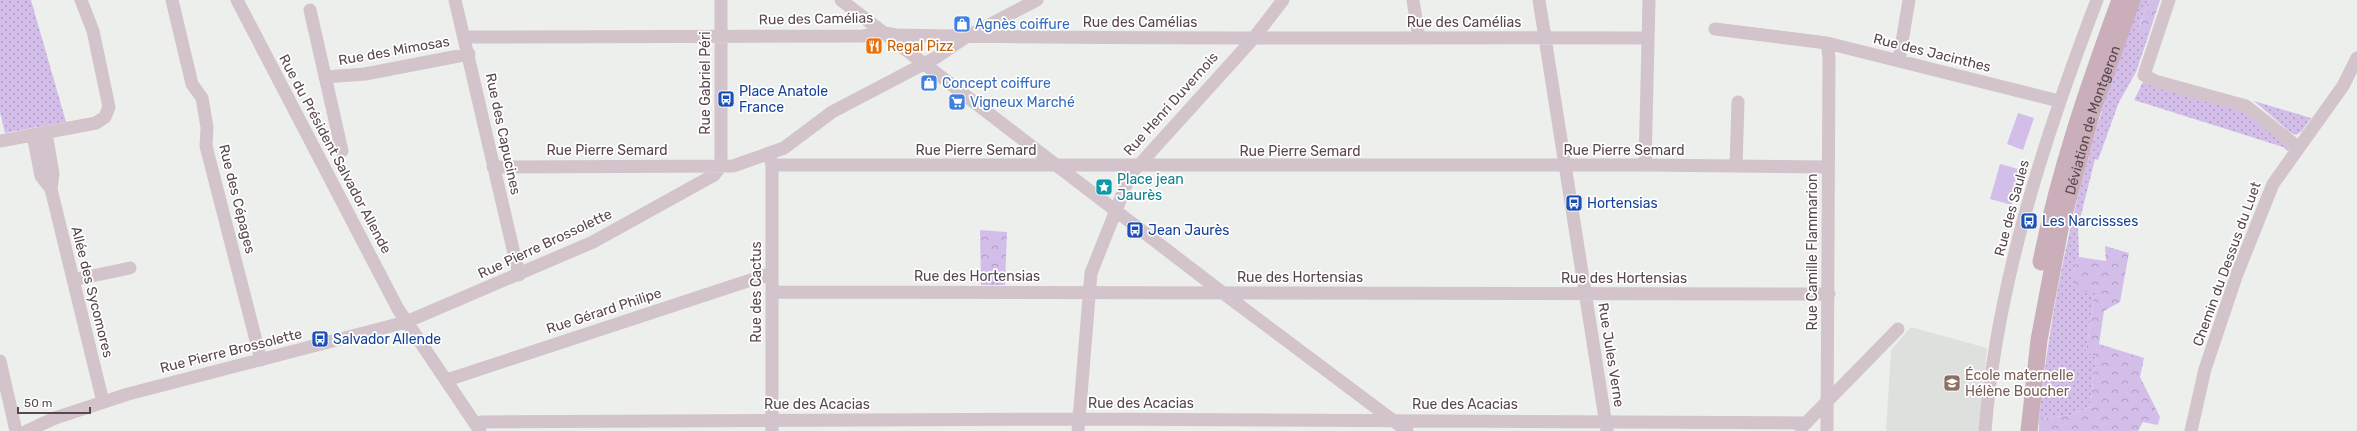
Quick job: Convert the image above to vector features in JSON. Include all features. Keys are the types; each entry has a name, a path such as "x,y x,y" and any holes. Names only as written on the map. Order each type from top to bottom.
{"main road":[{"name":"Déviation de Montgeron","path":"2017,431 2028,339 2049,224 2080,108 2120,0"},
{"name":"Déviation de Montgeron","path":"2029,431 2039,340 2060,229 2092,112 2132,0"}],"street":[{"path":"0,141 96,123 105,117 109,107 93,31 81,0"},
{"name":"Rue des Cépages","path":"172,0 192,84 202,98 207,127 206,146 261,360"},
{"name":"Rue du Président Salvador Allende","path":"237,0 406,322 447,380 478,428"},
{"name":"Rue des Capucines","path":"455,0 469,54 493,167 519,275"},
{"name":"Rue Gabriel Péri","path":"721,0 722,166"},
{"path":"841,0 1407,431"},
{"path":"722,166 733,166 771,159 832,112 937,56 966,37 1037,0"},
{"name":"Rue Henri Duvernois","path":"1079,425 1088,293 1091,273 1116,209 1135,167 1252,39 1283,0"},
{"path":"1413,0 1419,38"},
{"name":"Rue Jules Verne","path":"1539,0 1606,426"},
{"path":"1645,165 1649,0"},
{"path":"1899,60 1909,0"},
{"name":"Rue des Saules","path":"1985,431 2000,321 2021,232 2059,100 2096,0"},
{"path":"2169,0 2144,75 2155,81 2169,83 2246,106 2298,147"},
{"name":"Rue des Mimosas","path":"310,10 342,151"},
{"path":"993,23 995,32 998,34 1024,37"},
{"name":"Rue des Jacinthes","path":"1715,28 1827,43 2059,100"},
{"name":"Rue des Camélias","path":"464,37 862,36 885,33 896,36 1252,39 1648,38"},
{"name":"Rue Camille Flammarion","path":"1827,43 1829,72 1829,294 1827,431"},
{"name":"Rue des Mimosas","path":"325,77 365,74 469,54"},
{"name":"Chemin du Dessus du Luet","path":"2191,431 2205,369 2237,274 2273,184 2343,86 2357,58"},
{"path":"1736,166 1738,102"},
{"name":"Allée des Sycomores","path":"46,132 53,174 51,190 103,402"},
{"name":"Allée des Sycomores","path":"33,135 41,176 51,190"},
{"name":"Rue Pierre Semard","path":"771,159 1135,167 1565,167 1645,165 1828,167"},
{"name":"Rue des Cactus","path":"771,159 772,425"},
{"name":"Rue Pierre Brossolette","path":"27,431 56,418 103,402 406,322 519,275 593,242 714,175 722,166"},
{"name":"Rue Pierre Semard","path":"493,167 722,166"},
{"path":"73,280 130,268"},
{"name":"Rue Gérard Philipe","path":"447,380 772,273"},
{"name":"Rue des Hortensias","path":"772,292 1829,294"},
{"path":"1803,427 1898,328"},
{"path":"0,361 16,431"},
{"name":"Rue des Acacias","path":"478,428 481,422 772,425 1079,425 1393,420 1606,426 1803,427"}],"shaded area":[{"path":"1911,327 1987,348 1979,431 1886,431 1891,350"}],"green space":[{"path":"0,0 31,0 66,122 5,133 0,112"},
{"path":"2140,0 2149,0 2138,29 2149,34 2136,72 2119,102 2098,160 2095,159 2078,227 2079,257 2073,273 2095,293 2086,351 2096,357 2090,407 2071,415 2039,419 2054,311 2076,206 2104,103"},
{"path":"2149,0 2160,0 2149,34 2138,30"},
{"path":"2143,82 2248,112 2291,148 2288,151 2283,147 2134,100"},
{"path":"2254,101 2311,118 2302,131 2296,135 2290,132"},
{"path":"2018,113 2034,118 2023,150 2007,144"},
{"path":"2000,164 2022,170 2012,205 1990,199"},
{"path":"980,230 1007,232 1005,285 981,285"},
{"path":"2105,246 2129,253 2120,302 2104,311 2099,344 2144,358 2140,377 2160,417 2158,425 2143,422 2138,431 2039,431 2039,419 2071,415 2090,407 2096,357 2086,351 2095,293 2078,290 2073,273 2079,257 2106,261"}],"place":[{"name":"Agnès coiffure","path":"962,24"},
{"name":"Regal Pizz","path":"874,46"},
{"name":"Concept coiffure","path":"929,83"},
{"name":"Place Anatole France","path":"726,99"},
{"name":"Vigneux Marché","path":"957,102"},
{"name":"Place jean Jaurès","path":"1104,187"},
{"name":"Hortensias","path":"1574,203"},
{"name":"Les Narcissses","path":"2029,221"},
{"name":"Jean Jaurès","path":"1135,230"},
{"name":"Salvador Allende","path":"320,339"},
{"name":"École maternelle Hélène Boucher","path":"1952,383"}]}
